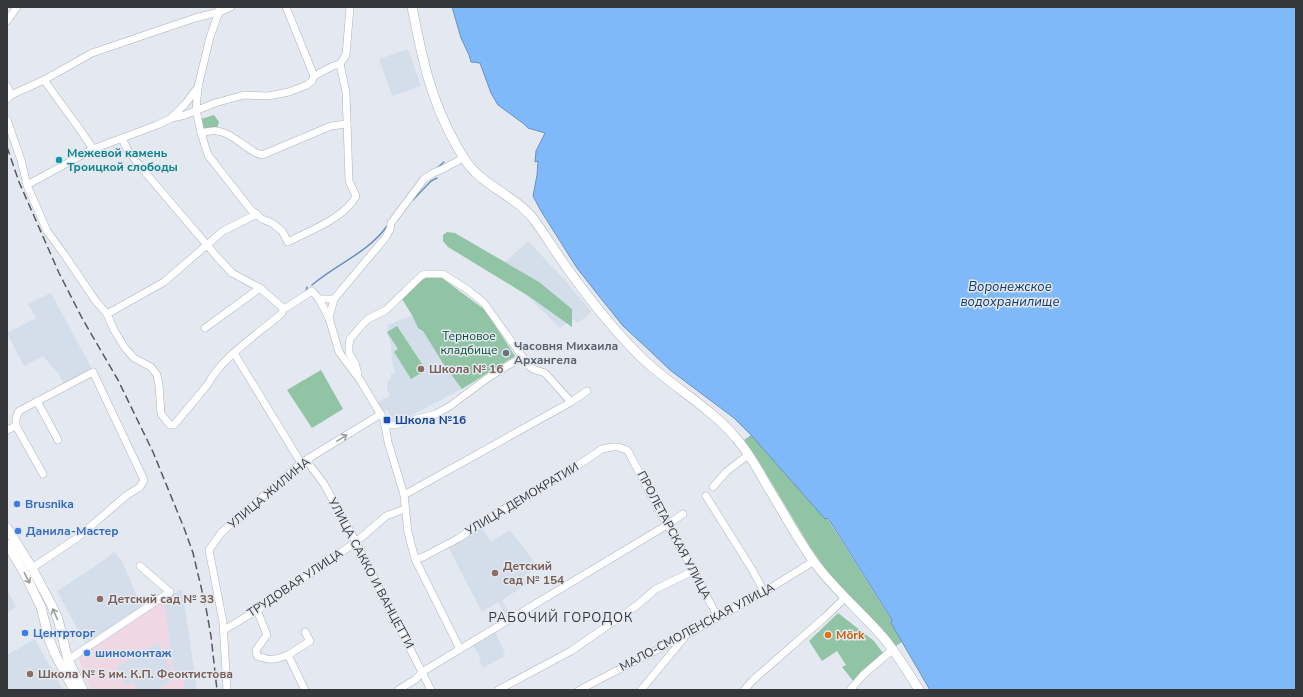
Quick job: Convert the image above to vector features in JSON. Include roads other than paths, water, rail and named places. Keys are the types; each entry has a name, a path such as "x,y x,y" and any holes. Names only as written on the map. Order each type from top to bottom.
{"main road":[{"path":"412,7 421,52 434,100 449,133 472,170 521,206 531,216 588,296 633,349 645,361 736,437 814,561 831,583 882,636 919,690"},
{"path":"7,528 32,568 58,619 68,660 83,690"},
{"path":"7,544 25,574 41,607 49,640 74,690"}],"street":[{"path":"7,21 17,7"},
{"path":"7,86 9,97 44,80 92,53 231,7"},
{"path":"286,7 314,76"},
{"path":"27,185 93,149 172,118 244,95 268,96 289,92 307,85 312,81 314,76 340,64 346,55 350,7"},
{"path":"219,10 210,37 198,87 196,110 208,155 251,210 282,231 288,242 336,217 352,203 356,196 349,181 346,92 340,64"},
{"path":"44,80 93,149"},
{"path":"172,118 198,87"},
{"path":"7,120 21,160 27,185 47,231 95,300 107,314 114,330 125,348 134,358 151,367 157,374 161,414 170,425 174,425 208,384 211,378 234,353 281,314 284,309 312,291 319,299 329,318 339,352 360,380 381,414 404,495 408,532 415,559 460,649"},
{"path":"202,133 218,131 229,136 256,154 262,155 331,126 347,124"},
{"path":"122,138 127,150 139,165 232,273 260,288 284,309"},
{"path":"329,318 334,298 386,238 390,230 391,222 424,179 464,158"},
{"path":"107,314 164,282 223,231 256,214"},
{"path":"360,380 355,363 349,352 350,339 368,319 386,310 421,276 425,274 442,274 468,290 484,303 522,357 533,369 545,373 571,402"},
{"path":"205,328 260,288"},
{"path":"319,299 334,298"},
{"path":"234,353 301,463"},
{"path":"385,425 394,425 436,414 450,406 489,377 522,357"},
{"path":"32,568 77,538 127,495 140,487 144,480 93,372 19,411 16,418 16,426 43,474"},
{"path":"404,495 571,402 587,391"},
{"path":"37,401 58,440"},
{"name":"УЛИЦА ЖИЛИНА","path":"224,630 209,550 221,533 301,463 381,414"},
{"path":"7,430 16,426"},
{"name":"УЛИЦА ДЕМОКРАТИИ","path":"415,559 422,557 459,538 490,517 574,468 602,449 618,447 627,450 630,453"},
{"name":"ПРОЛЕТАРСКАЯ УЛИЦА","path":"630,453 667,525 715,612 715,619"},
{"path":"713,487 726,472 748,455"},
{"name":"УЛИЦА САККО И ВАНЦЕТТИ","path":"309,458 309,464 324,484 356,542 431,690"},
{"path":"706,496 753,571 764,592"},
{"name":"ТРУДОВАЯ УЛИЦА","path":"224,630 257,610 356,542 386,516 405,509"},
{"path":"398,690 416,679 422,672 683,514"},
{"name":"МАЛО-СМОЛЕНСКАЯ УЛИЦА","path":"579,690 686,635 764,592 814,561"},
{"path":"68,660 170,592 140,566"},
{"path":"498,690 571,650 630,610 656,589 693,571"},
{"path":"744,690 753,680 845,598"},
{"path":"257,610 267,635 256,650 257,656 269,660 275,660 288,655 310,641 305,632"},
{"path":"224,630 227,690"},
{"path":"641,690 686,635"},
{"path":"850,690 862,675 892,650"},
{"path":"288,655 305,690"}],"water":[{"name":"Воронежское водохранилище","path":"452,7 1296,7 1296,690 930,690 891,623 892,620 828,518 825,519 751,435 734,418 670,370 623,326 577,268 533,196 538,161 535,162 536,151 545,133 528,128 498,105 491,93 480,63 471,62 461,38"}],"waterway":[{"path":"437,168 444,162"},
{"path":"413,200 431,181 437,178"},
{"path":"312,285 371,244 387,226"},
{"path":"306,292 307,287"}],"railway":[{"path":"7,147 19,182 59,273 82,318 118,380 153,452 184,528 193,553 206,608 211,636 217,690"}],"place":[{"name":"Межевой камень Троицкой слободы","path":"59,160"},
{"name":"Часовня Михаила Архангела","path":"506,353"},
{"name":"Школа № 16","path":"421,369"},
{"name":"Школа №16","path":"387,420"},
{"name":"Brusnika","path":"17,504"},
{"name":"Данила-Мастер","path":"18,531"},
{"name":"Детский сад № 154","path":"495,573"},
{"name":"Детский сад № 33","path":"100,599"},
{"name":"Центрторг","path":"25,633"},
{"name":"Mörk","path":"828,635"},
{"name":"шиномонтаж","path":"87,653"},
{"name":"Школа № 5 им. К.П. Феоктистова","path":"30,674"}],"district":[{"name":"РАБОЧИЙ ГОРОДОК","path":"561,617"}],"park label":[{"name":"Терновое кладбище","path":"469,343"}]}
